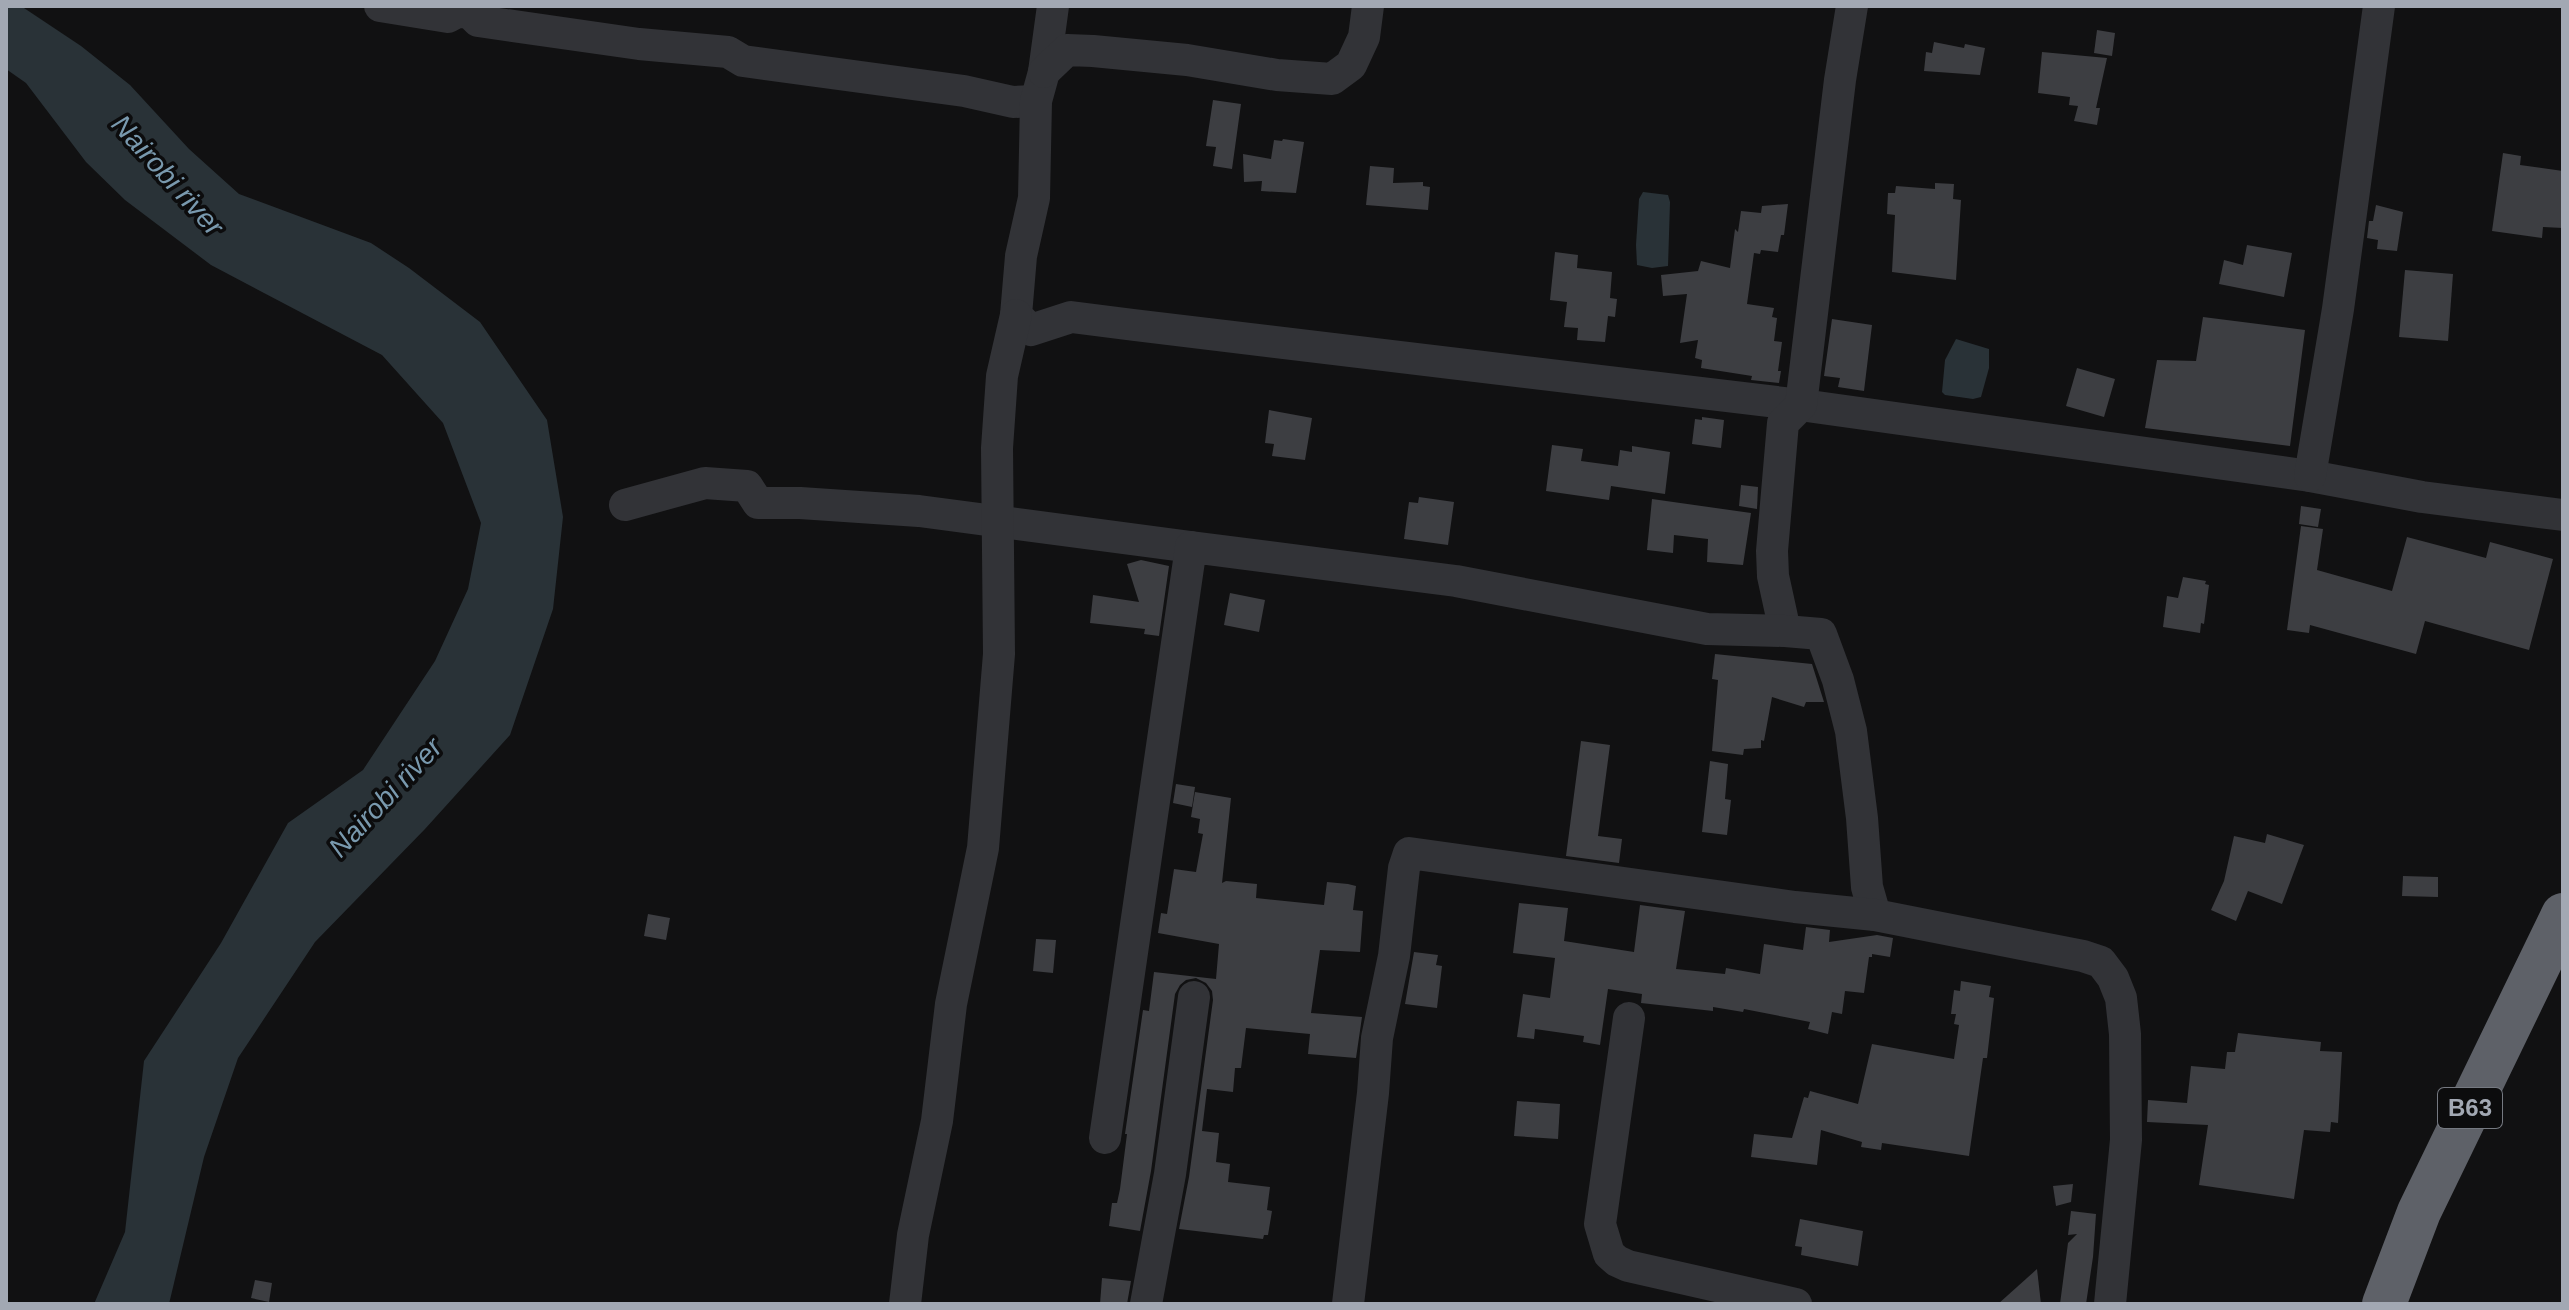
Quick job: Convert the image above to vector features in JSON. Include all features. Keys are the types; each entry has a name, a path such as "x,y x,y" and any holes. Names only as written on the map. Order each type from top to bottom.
{"highway":[{"name":"B63","path":"2384,1304 2419,1212 2563,915"}],"street":[{"path":"380,6 448,17 459,11 471,14 478,21 653,46 728,52 743,61 964,91 1013,102 1040,86 1067,50 1187,60 1277,75 1332,79 1351,65 1364,37 1368,6"},
{"path":"905,1304 913,1235 937,1121 951,1004 983,848 999,654 997,448 1001,391 1016,315 1021,256 1034,198 1040,86 1053,6"},
{"path":"1785,631 1773,576 1772,551 1783,423 1801,405 1840,80 1852,6"},
{"path":"2310,476 2338,309 2379,6"},
{"path":"1016,315 1031,330 1071,317 1801,405 2310,476 2422,497 2563,515"},
{"path":"625,505 705,483 747,486 758,503 905,510 1456,581 1707,629 1821,634 1838,680 1851,731 1867,887 1875,915"},
{"path":"1105,1138 1191,547"},
{"path":"1348,1304 1377,1038 1394,956 1404,868 1409,853 1795,907 1875,915 2101,962 2113,978 2121,998 2125,1034 2126,1140 2110,1304"},
{"path":"1146,1304 1170,1174 1194,997"},
{"path":"1629,1018 1600,1224 1609,1254 1617,1261 1648,1272 1790,1303"}],"water":[{"name":"Nairobi river","path":"6,6 21,6 81,46 130,85 189,149 239,194 371,243 480,322 547,420 563,517 553,609 510,735 425,829 315,942 238,1058 204,1157 169,1304 94,1304 125,1232 144,1061 221,943 288,823 363,770 435,661 468,589 481,523 443,423 382,355 211,265 125,200 86,162 26,83 6,69"},
{"path":"1643,192 1668,195 1668,266 1652,268 1637,265 1639,199"},
{"path":"1956,339 1989,349 1989,368 1981,397 1973,399 1942,392 1945,360"}],"building":[{"path":"2097,30 2115,33 2112,56 2094,53"},
{"path":"1934,42 1964,48 1965,44 1985,48 1980,75 1924,71 1926,52 1932,53"},
{"path":"2042,52 2107,58 2096,108 2100,108 2097,125 2074,121 2078,106 2069,105 2070,97 2038,93"},
{"path":"1213,100 1241,104 1232,169 1213,166 1216,147 1206,146"},
{"path":"1274,140 1304,142 1296,193 1261,191 1262,181 1244,182 1243,154 1271,159"},
{"path":"2503,153 2521,156 2520,165 2563,171 2563,228 2543,227 2542,238 2492,231"},
{"path":"1370,166 1394,168 1393,183 1423,182 1423,186 1430,187 1428,210 1366,205"},
{"path":"1935,183 1954,184 1953,199 1961,200 1956,280 1892,272 1895,215 1887,214 1888,193 1895,193 1896,186 1935,189"},
{"path":"1788,204 1784,235 1781,235 1778,252 1761,250 1760,254 1754,253 1747,304 1774,308 1772,317 1777,318 1774,341 1782,342 1779,383 1701,368 1702,360 1695,358 1698,340 1680,343 1687,294 1663,296 1661,275 1698,271 1701,261 1730,268 1735,229 1738,232 1741,211 1761,213 1762,206"},
{"path":"2376,205 2403,212 2397,251 2377,249 2378,240 2367,238 2369,221 2373,221"},
{"path":"2247,245 2292,253 2284,297 2219,284 2224,260 2243,265"},
{"path":"1555,252 1578,255 1577,268 1612,272 1610,298 1617,299 1615,317 1608,316 1605,342 1577,340 1578,328 1564,327 1567,302 1550,300"},
{"path":"2405,270 2453,274 2448,341 2399,337"},
{"path":"2203,317 2305,330 2290,446 2145,428 2157,360 2196,361"},
{"path":"1832,319 1872,325 1864,391 1838,387 1840,378 1824,376"},
{"path":"2077,368 2115,379 2104,417 2066,406"},
{"path":"1269,410 1312,418 1305,460 1272,456 1274,444 1265,443"},
{"path":"1702,417 1724,420 1721,448 1692,444 1695,419 1702,420"},
{"path":"1552,445 1583,449 1581,461 1618,466 1620,450 1632,452 1632,446 1670,452 1665,494 1611,486 1609,500 1546,491"},
{"path":"1741,485 1758,487 1757,509 1739,506"},
{"path":"1419,497 1454,502 1448,545 1404,539 1409,502 1418,503"},
{"path":"1652,499 1751,513 1743,565 1707,562 1708,539 1674,535 1673,553 1647,550"},
{"path":"2301,506 2321,509 2318,527 2299,524"},
{"path":"2301,526 2323,529 2317,570 2392,591 2407,537 2486,558 2490,542 2553,559 2529,650 2425,621 2416,654 2310,625 2309,633 2287,630"},
{"path":"1141,560 1169,566 1159,636 1144,634 1145,629 1090,623 1093,595 1139,602 1127,564"},
{"path":"2183,577 2206,581 2205,584 2209,585 2200,633 2163,627 2167,596 2178,598"},
{"path":"1230,593 1265,600 1259,632 1224,625"},
{"path":"1715,654 1812,664 1824,702 1806,702 1804,707 1772,697 1761,748 1744,749 1743,755 1712,751 1718,680 1712,679"},
{"path":"1581,741 1610,745 1598,836 1622,839 1619,863 1566,856"},
{"path":"1710,761 1728,764 1725,799 1731,800 1727,835 1702,832"},
{"path":"1176,784 1195,787 1192,807 1173,803"},
{"path":"1195,792 1231,798 1222,883 1257,884 1256,898 1324,905 1327,882 1348,884 1356,886 1353,910 1363,911 1360,952 1320,950 1311,1013 1362,1017 1356,1058 1308,1054 1310,1034 1246,1028 1241,1068 1235,1068 1233,1092 1207,1089 1202,1131 1219,1133 1216,1162 1230,1164 1228,1182 1270,1187 1267,1210 1272,1211 1268,1235 1264,1235 1263,1239 1179,1229 1213,1000 1212,991 1206,983 1196,978 1186,980 1175,994 1140,1231 1109,1226 1112,1203 1117,1203 1120,1189 1143,1010 1149,1011 1154,972 1216,979 1219,944 1158,933 1161,913 1167,914 1174,869 1196,872 1203,834 1198,833 1200,819 1191,817"},
{"path":"2267,834 2304,845 2282,904 2248,891 2236,921 2211,910 2224,881 2234,836 2265,843"},
{"path":"2403,876 2438,877 2438,897 2402,896"},
{"path":"1519,903 1568,908 1564,941 1634,952 1640,905 1685,911 1676,969 1725,974 1726,968 1760,974 1764,944 1803,950 1806,927 1830,930 1829,942 1877,935 1893,938 1890,957 1872,954 1869,957 1864,993 1845,991 1842,1014 1832,1012 1828,1034 1808,1029 1810,1022 1744,1009 1743,1012 1713,1007 1713,1011 1641,1003 1642,994 1608,989 1600,1045 1583,1042 1584,1036 1535,1029 1534,1039 1517,1037 1523,994 1550,998 1555,958 1513,953"},
{"path":"648,914 670,918 666,940 644,936"},
{"path":"1036,939 1056,940 1053,973 1033,971"},
{"path":"1414,952 1438,955 1436,965 1442,966 1437,1008 1405,1004"},
{"path":"1961,981 1991,986 1989,997 1994,998 1987,1058 1983,1058 1969,1156 1882,1143 1881,1150 1861,1147 1862,1142 1821,1130 1817,1165 1751,1157 1754,1134 1792,1138 1804,1097 1808,1098 1810,1091 1858,1104 1872,1044 1954,1059 1959,1025 1954,1024 1956,1014 1951,1014 1954,990 1960,991"},
{"path":"2238,1033 2321,1042 2320,1051 2342,1052 2338,1123 2331,1122 2330,1132 2304,1130 2294,1199 2199,1185 2208,1125 2147,1122 2148,1100 2187,1103 2191,1066 2225,1069 2227,1052 2235,1052"},
{"path":"1517,1101 1560,1104 1558,1139 1514,1136"},
{"path":"2073,1184 2071,1202 2056,1206 2053,1186"},
{"path":"2071,1211 2096,1214 2086,1304 2060,1304 2068,1243 2077,1234 2068,1235"},
{"path":"1800,1219 1863,1231 1858,1266 1801,1255 1802,1247 1795,1246"},
{"path":"2037,1269 2041,1304 1998,1304"},
{"path":"1102,1278 1131,1281 1127,1304 1100,1304"},
{"path":"255,1280 272,1283 269,1302 251,1298"}]}
